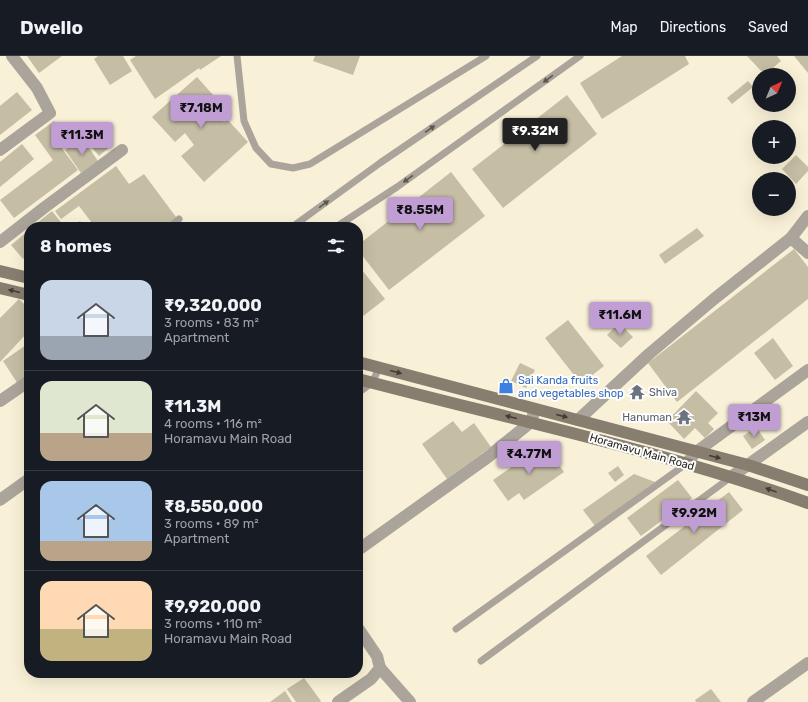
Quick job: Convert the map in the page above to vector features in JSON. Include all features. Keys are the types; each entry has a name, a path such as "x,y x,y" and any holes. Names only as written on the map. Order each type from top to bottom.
{"main road":[{"path":"0,271 24,277"},
{"path":"0,288 24,294"},
{"name":"Horamavu Main Road","path":"363,363 748,465 808,485"},
{"name":"Horamavu Main Road","path":"363,380 632,448 754,484 808,503"}],"street":[{"path":"0,150 50,113 37,88 12,56"},
{"path":"25,222 122,150"},
{"path":"578,420 649,354 714,299 791,238 808,216"},
{"path":"0,242 24,223"},
{"path":"791,238 808,253"},
{"path":"686,464 696,452 808,370"},
{"path":"0,402 24,385"},
{"path":"363,546 488,457 531,422 535,409"},
{"path":"731,477 808,422"},
{"path":"0,500 24,483"},
{"path":"363,635 377,656 380,668 410,702"},
{"path":"753,702 808,662"},
{"path":"338,702 371,679 380,668"}],"lane":[{"path":"237,56 244,121 256,148 271,164 293,168 310,164 486,56"},
{"path":"299,222 380,163 537,56"},
{"path":"344,222 397,187 580,56"},
{"path":"176,222 180,219"},
{"path":"363,389 372,383 379,368"},
{"path":"456,629 686,464"},
{"path":"481,661 731,477"}],"building":[{"path":"27,56 62,56 39,73"},
{"path":"98,56 123,56 132,71 110,85 94,59"},
{"path":"136,56 221,56 200,70 199,68 155,99 130,60"},
{"path":"315,56 360,56 353,75 313,61"},
{"path":"622,56 685,56 689,64 602,119 580,83"},
{"path":"747,56 777,56 781,61 773,68 758,68"},
{"path":"794,56 808,56 808,73"},
{"path":"197,77 221,104 214,110 224,122 227,119 248,142 204,182 181,156 194,145 185,133 175,142 152,117"},
{"path":"748,81 752,86 752,88 732,104 727,98"},
{"path":"17,92 32,110 0,135 0,106"},
{"path":"567,95 597,134 503,208 472,169"},
{"path":"54,121 69,141 61,147 78,170 14,218 0,200 53,160 35,135"},
{"path":"95,124 112,145 99,156 82,135"},
{"path":"82,138 98,161 81,173 65,150"},
{"path":"22,144 34,159 0,187 0,162"},
{"path":"796,155 808,167 808,171 796,184 796,172 785,172 782,169 787,164 796,164"},
{"path":"116,166 129,184 144,174 176,217 170,222 91,222 79,206 61,219 55,211"},
{"path":"451,172 485,216 389,290 363,256 363,241"},
{"path":"52,211 61,222 38,222"},
{"path":"697,228 704,236 665,264 659,255"},
{"path":"24,234 24,258 23,259 11,245"},
{"path":"794,249 808,267 808,299 677,402 648,363"},
{"path":"363,271 385,299 363,316"},
{"path":"19,299 24,304 24,336 0,362 0,318"},
{"path":"568,320 604,366 581,384 545,338"},
{"path":"619,323 633,337 621,348 607,335"},
{"path":"773,338 793,366 775,380 754,353"},
{"path":"24,346 24,380 18,384 3,361"},
{"path":"520,363 535,370 526,388 511,381"},
{"path":"696,391 718,413 708,423 714,429 705,438 695,428 684,439 667,421"},
{"path":"453,421 462,432 474,423 491,447 447,479 422,444"},
{"path":"756,427 765,440 752,449 743,436"},
{"path":"544,444 564,472 524,500 519,493 508,501 493,480"},
{"path":"618,466 624,475 615,482 608,473"},
{"path":"634,474 655,482 595,526 583,510"},
{"path":"678,480 692,498 641,536 627,518"},
{"path":"729,492 743,510 661,575 646,556"},
{"path":"304,678 321,701 320,702 296,702 287,689"},
{"path":"711,689 721,702 696,702 695,700"},
{"path":"285,691 292,702 270,702"}],"place":[{"name":"Sai Kanda fruits and vegetables shop","path":"506,386"},
{"name":"Shiva","path":"637,392"},
{"name":"Hanuman","path":"684,417"}]}
